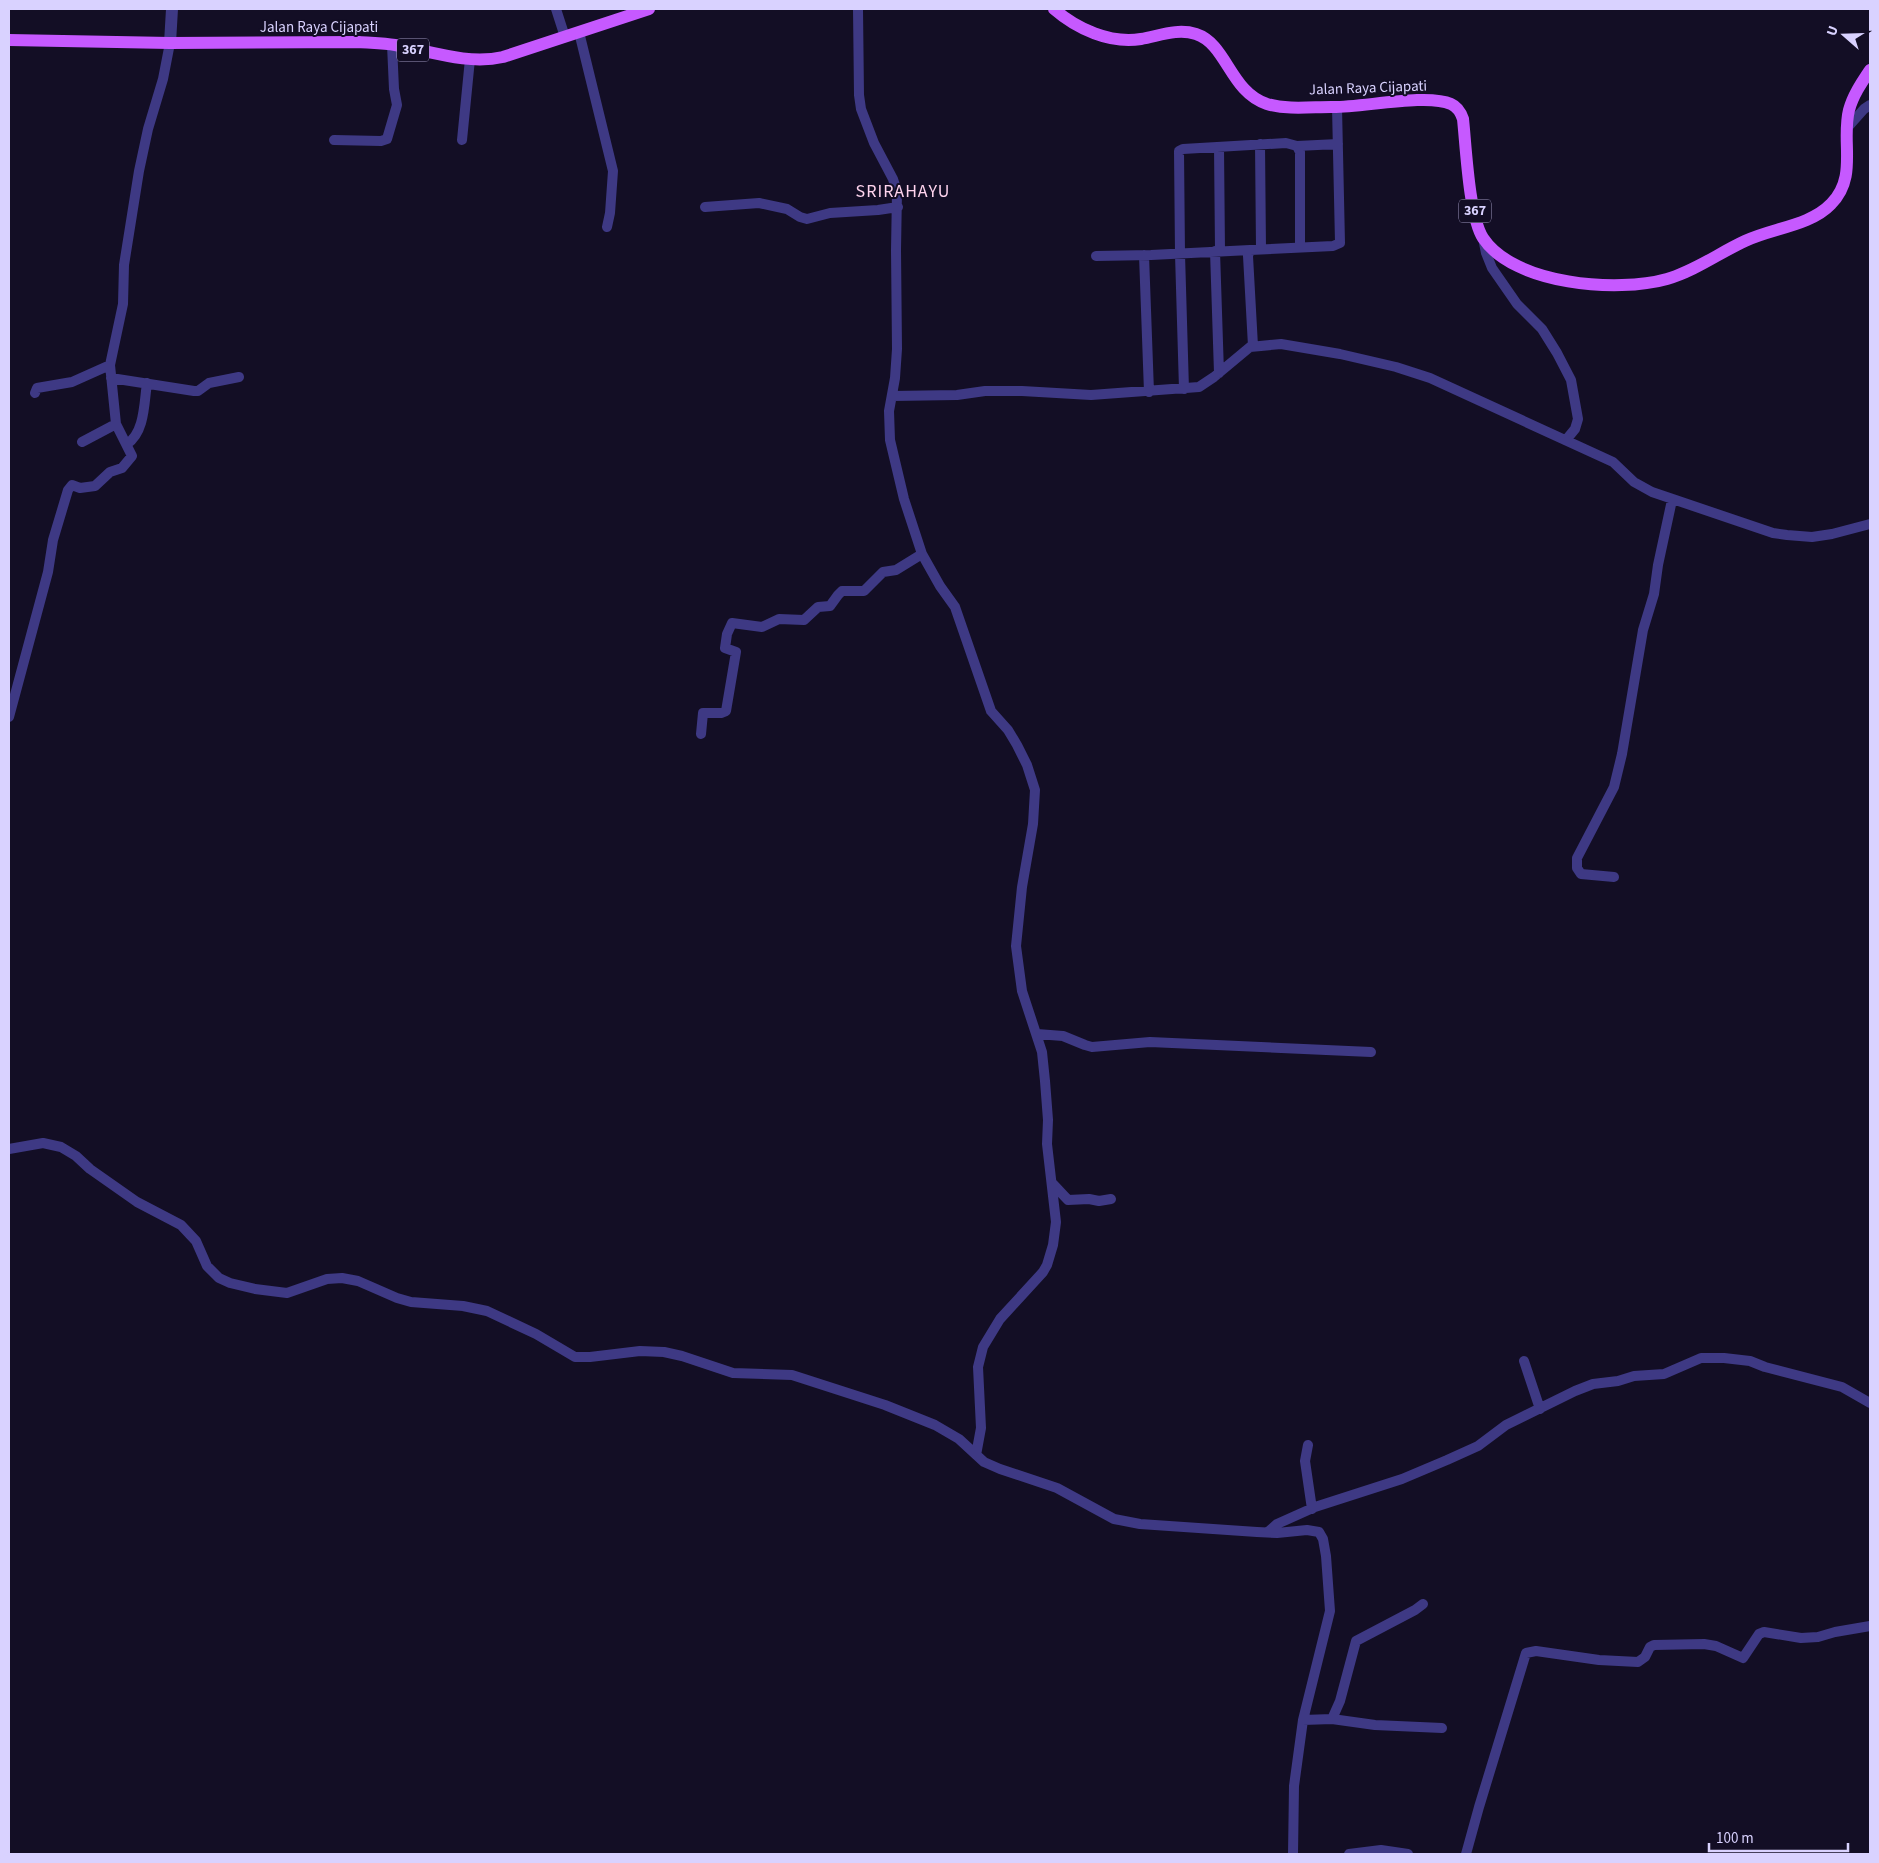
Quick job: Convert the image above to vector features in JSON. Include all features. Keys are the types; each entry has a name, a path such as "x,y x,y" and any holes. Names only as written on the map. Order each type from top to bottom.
{"main road":[{"name":"Jalan Raya Cijapati","path":"1054,9 1074,24 1090,31 1124,40 1140,39 1179,31 1197,34 1210,42 1238,84 1255,99 1276,106 1337,107 1429,101 1455,106 1463,119 1471,194 1479,228 1484,238 1497,252 1514,264 1549,277 1572,282 1629,286 1666,279 1683,274 1746,240 1805,220 1825,210 1838,195 1845,183 1848,161 1849,111 1854,96 1870,70"},
{"name":"Jalan Raya Cijapati","path":"9,40 170,43 360,42 392,45 424,52 487,60 503,57 565,37 641,10"}],"street":[{"path":"9,717 48,572 53,540 68,490 72,485 80,488 93,487 110,472 122,468 132,456 116,424 110,365 123,304 124,265 139,171 148,129 167,65 172,9"},
{"path":"556,9 565,37"},
{"path":"858,9 862,109 874,143 898,192 896,250 897,349 889,411 890,440 904,498 922,554 940,586 955,607 991,710 1008,730 1017,745 1035,790 1033,824 1022,887 1016,946 1022,991 1042,1052 1048,1120 1047,1144 1056,1222 1044,1272 1000,1320 986,1340 978,1374 980,1428 976,1455"},
{"path":"579,32 613,170 610,213 607,227"},
{"path":"334,140 382,141 387,139 397,105 394,89 392,45"},
{"path":"462,140 470,59"},
{"path":"1848,127 1870,105"},
{"path":"1096,256 1180,254 1261,248 1332,246 1340,243 1337,107"},
{"path":"1184,389 1178,153 1183,149 1260,144 1286,143 1297,146 1338,144"},
{"path":"1260,144 1261,248"},
{"path":"1297,146 1300,152 1300,247"},
{"path":"1219,147 1217,252 1219,374"},
{"path":"705,206 759,203 787,209 807,219 830,212 878,210 898,207"},
{"path":"1484,238 1486,253 1492,268 1517,304 1542,329 1571,380 1578,419 1575,429 1566,440"},
{"path":"1250,250 1248,256 1253,346"},
{"path":"1144,255 1149,392"},
{"path":"892,396 957,395 985,391 1091,395 1199,387 1219,374 1250,347 1281,344 1340,354 1396,367 1430,378 1613,462 1634,482 1652,492 1787,536 1812,537 1870,524"},
{"path":"35,393 37,388 72,382 110,365"},
{"path":"111,378 198,391 209,383 240,377"},
{"path":"127,444 136,435 140,425 147,383"},
{"path":"82,442 116,424"},
{"path":"1614,877 1583,875 1578,872 1577,858 1614,787 1622,754 1643,630 1654,594 1658,565 1672,500"},
{"path":"701,734 703,713 722,713 726,711 732,671 737,655 736,652 726,648 727,634 732,623 762,627 779,619 804,620 818,607 830,606 842,591 864,591 883,572 896,570 922,554"},
{"path":"1037,1034 1063,1036 1085,1046 1092,1047 1167,1043 1371,1052"},
{"path":"9,1149 48,1143 69,1151 90,1169 137,1202 181,1225 196,1241 207,1266 224,1281 255,1289 287,1293 327,1279 342,1278 358,1281 411,1302 463,1306 487,1311 522,1327 575,1357 640,1351 664,1352 733,1373 792,1375 876,1402 935,1425 959,1439 984,1462 1063,1491 1114,1519 1140,1524 1277,1533 1316,1531 1321,1534 1326,1556 1330,1611 1303,1720 1294,1786 1293,1854"},
{"path":"1051,1182 1068,1200 1089,1199 1099,1201 1111,1199"},
{"path":"1268,1532 1277,1524 1312,1509 1402,1479 1478,1446 1506,1425 1574,1391 1593,1384 1618,1381 1634,1376 1664,1374 1701,1358 1730,1358 1750,1361 1765,1367 1842,1387 1870,1403"},
{"path":"1524,1362 1540,1409"},
{"path":"1308,1445 1305,1461 1312,1509"},
{"path":"1332,1719 1340,1701 1356,1641 1424,1604"},
{"path":"1466,1854 1526,1653 1536,1651 1599,1660 1638,1662 1645,1657 1650,1647 1654,1645 1688,1643 1716,1646 1743,1658 1759,1634 1764,1632 1801,1638 1818,1637 1870,1626"},
{"path":"1303,1720 1332,1719 1376,1725 1442,1728"},
{"path":"1349,1854 1381,1850 1406,1854"}],"district":[{"name":"SRIRAHAYU","path":"903,191"}]}
